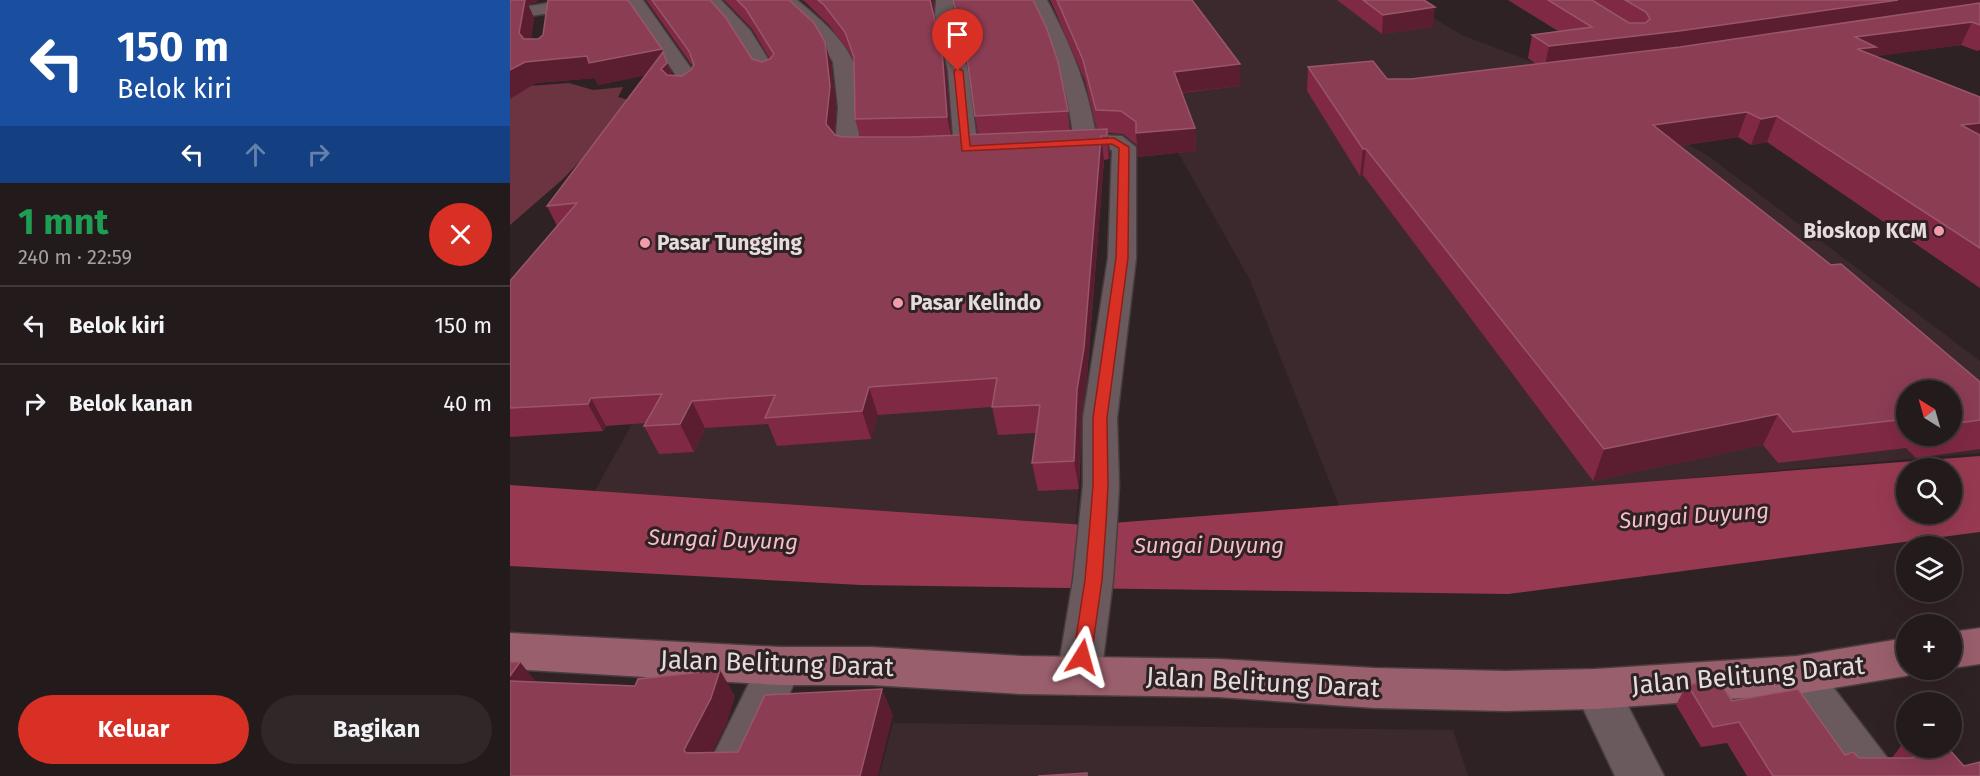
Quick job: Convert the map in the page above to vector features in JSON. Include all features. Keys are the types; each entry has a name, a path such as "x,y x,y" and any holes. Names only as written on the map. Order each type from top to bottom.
{"main road":[{"path":"1962,649 1980,646"},
{"name":"Jalan Belitung Darat","path":"510,651 780,666 871,666 1021,675 1218,678 1375,688 1506,691 1596,688 1797,675 1896,659"}],"street":[{"path":"510,14 547,11 604,0"},
{"path":"634,0 685,74 689,87 683,91"},
{"path":"711,0 743,34 768,75"},
{"path":"786,0 805,15 828,39 843,62 849,108 847,147 850,151 897,152"},
{"path":"945,0 944,15 958,71 956,149 997,147"},
{"path":"1038,0 1059,39 1075,86 1082,110 1085,142"},
{"path":"1041,144 1114,141 1124,147 1125,153 1122,193 1122,258 1100,418 1101,485 1098,523 1093,580 1079,676"},
{"path":"727,776 780,666"},
{"path":"1797,675 1872,776"},
{"path":"1596,688 1640,776"}],"shaded area":[{"path":"1092,0 1403,0 1462,35 1579,80 1711,158 1980,361 1980,453 1896,458 1896,460 1340,508 1250,280"},
{"path":"510,80 529,86 569,83 593,90 623,87 618,97 635,102 563,179 510,225"},
{"name":"Pasar Kelindo","path":"1105,145 1075,535 582,514 632,424"},
{"path":"893,723 1453,730 1468,776 879,776"}],"water":[{"name":"Sungai Duyung","path":"1980,456 1980,532 1950,536 1896,536 1896,543 1508,594 861,585 510,566 510,485 1086,525 1896,462 1896,524 1962,524 1962,458 1954,458"}],"building":[{"path":"510,0 525,0 519,33 524,39 538,39 543,35 548,0 628,0 662,49 589,63 587,56 525,62 510,70"},
{"path":"652,0 710,0 726,18 752,59 762,62 770,59 774,54 746,9 737,0 789,0 814,23 825,42 830,86 826,124 835,135 912,137 1107,129 1107,136 1101,136 1084,348 1077,390 1074,461 1032,463 1040,405 992,407 997,378 869,387 862,411 765,418 775,395 692,401 680,424 644,426 662,394 591,398 588,404 510,408 510,281 577,203 547,206 663,52 667,63 661,69 667,75 682,76 694,65 689,51"},
{"path":"818,0 930,0 942,50 947,117 855,119 854,57 845,32"},
{"path":"953,0 1033,0 1047,29 1058,62 1068,111 975,116 966,50"},
{"path":"1057,0 1192,0 1240,64 1174,72 1195,128 1136,133 1136,122 1121,111 1096,110 1083,60"},
{"path":"1363,0 1424,0 1435,7 1383,15"},
{"path":"1548,0 1592,0 1629,23 1645,23 1650,19 1646,12 1625,0 1898,0 1679,31 1549,46 1532,35 1592,27"},
{"path":"1980,3 1980,25 1972,22 1855,37 1876,47 1857,49 1980,97 1980,123 1961,125 1980,135 1980,248 1777,116 1761,119 1747,112 1653,125 1831,265 1841,264 1980,382 1980,420 1962,423 1962,380 1896,380 1896,420 1793,432 1778,414 1604,449 1366,149 1363,149 1308,67 1373,61 1387,79 1411,79 1680,47"},
{"path":"510,662 520,662 510,676"},
{"path":"720,670 711,698 684,750 686,753 738,752 765,695 882,689 860,776 510,776 510,681 635,686 638,679"},
{"path":"1720,682 1732,701 1798,689 1845,755 1853,752 1859,758 1957,758 1964,766 1980,762 1980,776 1773,776 1739,722 1713,727 1687,684"},
{"path":"1087,773 1087,776 1038,776"}],"place":[{"name":"Bioskop KCM","path":"1939,231"},
{"name":"Pasar Tungging","path":"645,243"},
{"name":"Pasar Kelindo","path":"898,303"}],"route":[{"path":"958,71 966,149 1114,141 1124,147 1122,258 1100,418 1101,485 1093,580 1082,657"}]}
